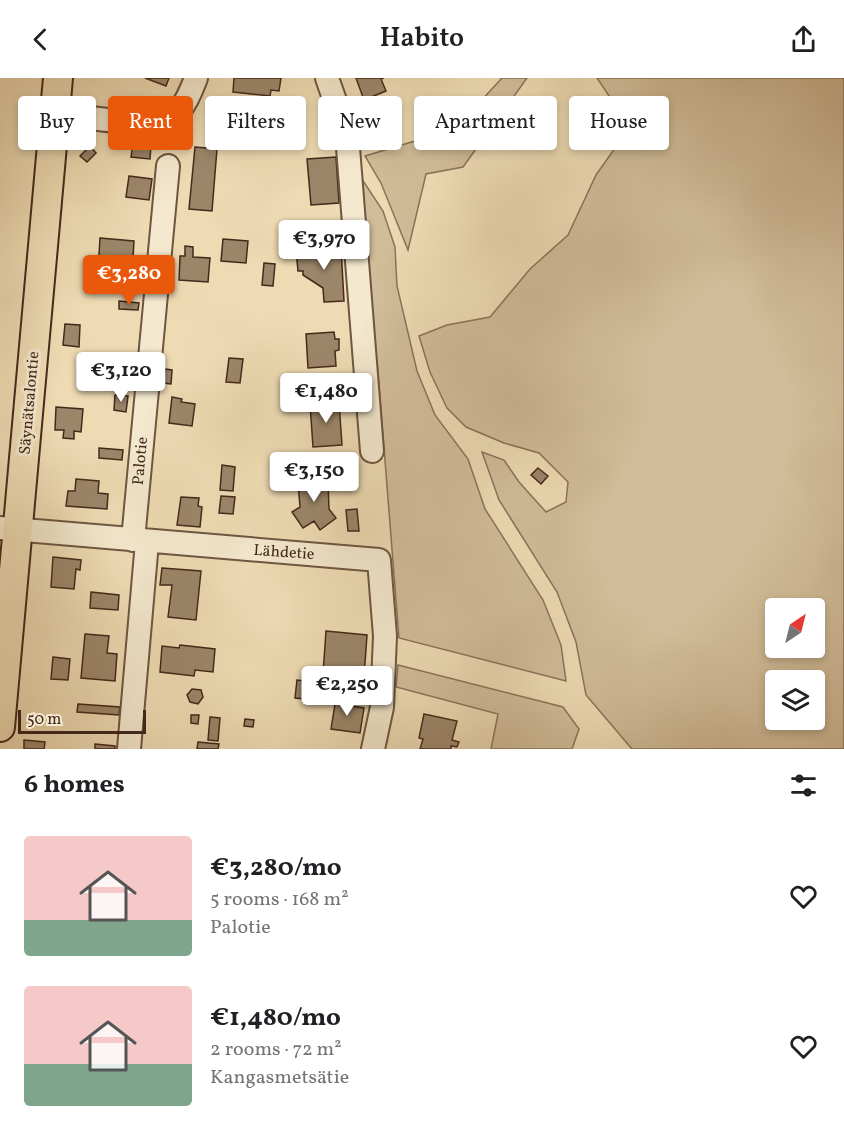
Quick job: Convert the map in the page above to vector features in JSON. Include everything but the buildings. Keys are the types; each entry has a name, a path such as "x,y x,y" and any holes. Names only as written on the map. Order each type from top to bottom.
{"main road":[{"name":"Säynätsalontie","path":"57,96 58,78"},
{"name":"Säynätsalontie","path":"0,727 9,529 52,150"}],"street":[{"path":"96,118 153,123 171,119 188,98 196,78"},
{"path":"327,78 347,135 372,451"},
{"name":"Palotie","path":"129,749 140,541 168,166"},
{"name":"Lähdetie","path":"9,529 379,560 385,636 382,707 374,749"}],"shaded area":[{"path":"502,78 527,78 514,96 485,96"},
{"path":"597,78 844,78 844,749 632,749 586,695 576,642 557,592 499,500 482,452 504,460 519,482 546,512 566,502 568,482 539,453 504,443 466,427 447,408 430,372 419,336 447,325 490,317 530,269 568,235 596,175 614,150 669,150 669,96 609,96"},
{"path":"414,141 414,150 475,150 463,167 426,174 408,250 381,183 365,156 385,150 402,150 402,145"},
{"path":"354,167 383,211 395,247 397,286 417,371 435,415 468,459 485,509 543,600 561,645 566,681 399,638 378,372"},
{"path":"398,665 563,707 579,729 572,749 491,749 498,714 396,687"}]}
